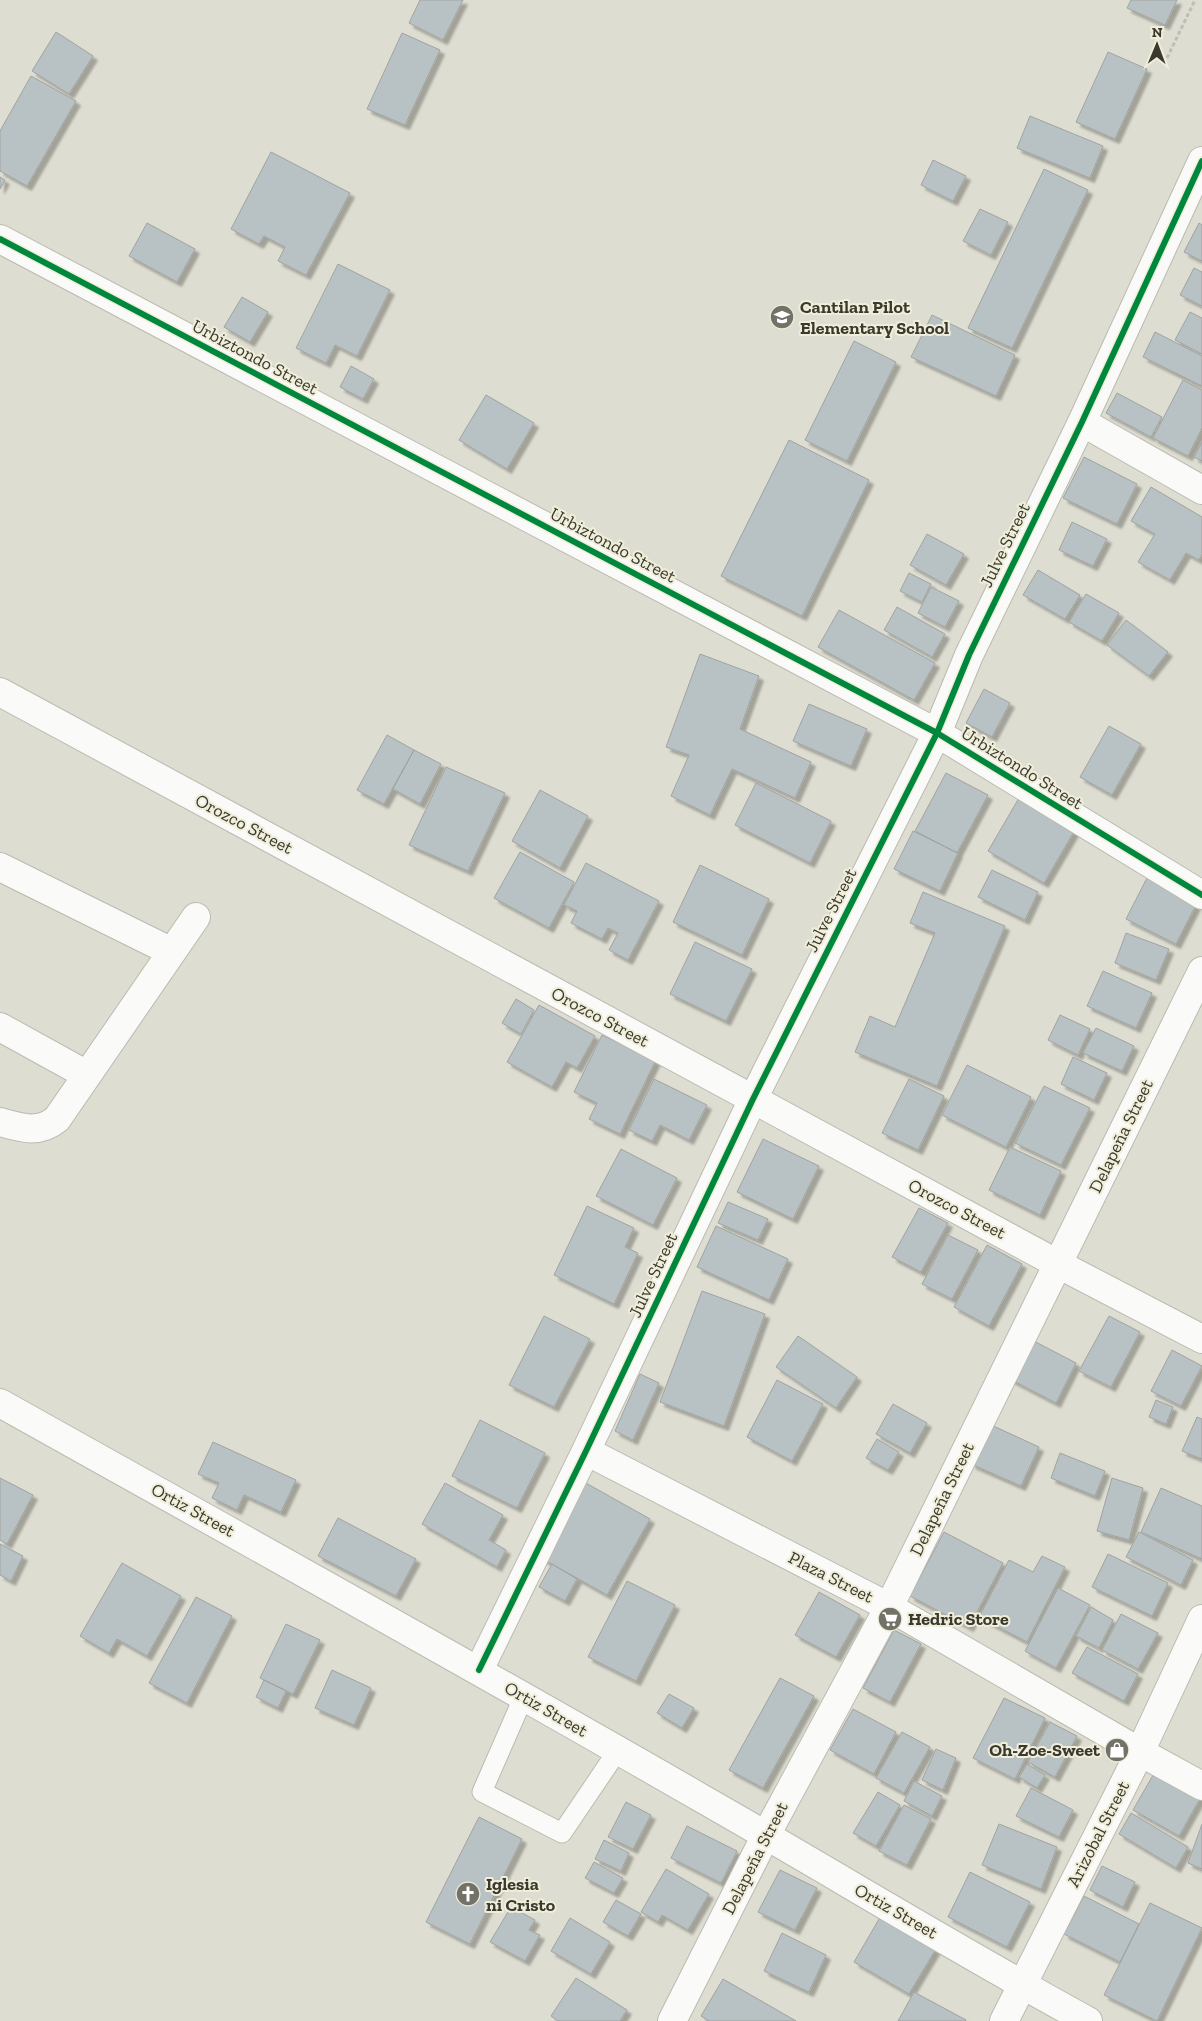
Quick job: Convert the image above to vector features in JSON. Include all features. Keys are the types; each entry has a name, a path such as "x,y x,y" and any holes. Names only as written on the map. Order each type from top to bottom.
{"street":[{"name":"Julve Street","path":"479,1670 586,1451 753,1099 937,733 969,655 1082,422 1202,161"},
{"name":"Urbiztondo Street","path":"0,239 937,733 1202,895"},
{"path":"1082,422 1202,490"},
{"name":"Orozco Street","path":"0,692 1058,1264 1202,1339"},
{"path":"0,867 172,952"},
{"path":"0,1122 32,1129 42,1128 57,1119 196,917"},
{"name":"Delapeña Street","path":"672,2021 766,1835 889,1606 1202,971"},
{"path":"0,1027 87,1075"},
{"name":"Ortiz Street","path":"0,1403 479,1670 1022,1985 1088,2021"},
{"name":"Plaza Street","path":"586,1451 889,1606 1202,1786"},
{"name":"Arizobal Street","path":"1004,2021 1140,1752 1202,1619"}],"lane":[{"path":"524,1696 482,1792 562,1833 618,1750"}],"path":[{"path":"1167,58 1195,0"}],"building":[{"path":"420,0 463,0 443,40 409,23"},
{"path":"1131,0 1177,0 1165,25 1127,8"},
{"path":"56,32 93,56 69,94 32,71"},
{"path":"402,33 440,50 405,125 367,109"},
{"path":"1108,52 1147,69 1115,139 1076,122"},
{"path":"31,76 76,101 27,186 0,171 0,131"},
{"path":"1030,116 1103,146 1090,178 1017,148"},
{"path":"271,152 350,193 306,275 278,261 285,247 264,236 259,244 231,229"},
{"path":"933,160 966,176 953,201 921,185"},
{"path":"1044,169 1088,190 1012,348 968,328"},
{"path":"0,177 5,180 0,189"},
{"path":"980,209 1008,222 991,255 963,241"},
{"path":"147,223 195,249 177,282 129,256"},
{"path":"1199,223 1202,225 1202,261 1184,252"},
{"path":"338,264 390,290 357,356 335,345 326,363 296,348"},
{"path":"1194,268 1202,272 1202,306 1180,295"},
{"path":"242,297 268,312 250,342 224,327"},
{"path":"1190,312 1202,318 1202,354 1175,340"},
{"path":"932,315 1015,355 996,396 911,357"},
{"path":"1155,332 1202,356 1202,386 1143,357"},
{"path":"854,341 896,362 847,461 805,440"},
{"path":"351,366 374,379 363,399 340,387"},
{"path":"1183,380 1202,390 1202,428 1188,456 1153,438"},
{"path":"1117,393 1162,417 1151,437 1106,413"},
{"path":"486,395 534,423 507,469 459,440"},
{"path":"789,440 869,480 802,616 721,576"},
{"path":"1202,442 1202,461 1194,457"},
{"path":"1084,457 1137,484 1117,524 1063,498"},
{"path":"1151,487 1202,517 1202,554 1199,560 1186,553 1170,580 1138,562 1155,534 1131,521"},
{"path":"1072,522 1107,539 1093,566 1059,550"},
{"path":"927,534 964,554 946,585 910,565"},
{"path":"1038,570 1080,595 1065,619 1023,595"},
{"path":"909,573 931,584 922,602 900,591"},
{"path":"931,587 959,601 945,627 918,613"},
{"path":"1086,594 1119,613 1102,641 1069,622"},
{"path":"897,607 945,634 932,657 884,630"},
{"path":"839,610 935,663 914,700 818,647"},
{"path":"1126,620 1168,652 1149,676 1107,645"},
{"path":"700,654 759,676 740,729 811,762 795,798 732,769 710,815 671,796 689,755 666,747"},
{"path":"984,689 1010,703 992,737 966,723"},
{"path":"809,704 867,729 851,766 793,741"},
{"path":"1109,726 1141,744 1112,795 1080,777"},
{"path":"387,735 414,750 384,804 357,790"},
{"path":"414,750 441,764 420,804 393,789"},
{"path":"446,767 505,793 468,871 409,845"},
{"path":"946,773 988,795 957,853 915,831"},
{"path":"756,783 831,821 810,863 735,825"},
{"path":"540,790 588,816 560,868 512,841"},
{"path":"1019,798 1075,830 1044,883 988,851"},
{"path":"913,831 958,853 940,891 894,869"},
{"path":"520,852 574,882 549,928 494,898"},
{"path":"586,863 659,901 628,960 609,950 618,933 608,928 602,939 571,923 577,911 564,905"},
{"path":"700,865 769,899 742,955 673,922"},
{"path":"992,870 1038,892 1025,920 978,897"},
{"path":"1148,876 1198,901 1176,944 1126,919"},
{"path":"923,892 1005,926 937,1086 855,1052 870,1016 895,1027 935,933 910,923"},
{"path":"1126,933 1169,949 1156,980 1115,963"},
{"path":"695,942 752,969 726,1021 670,994"},
{"path":"1103,971 1152,993 1136,1028 1087,1006"},
{"path":"516,999 534,1010 521,1034 502,1023"},
{"path":"539,1005 595,1036 577,1068 566,1062 552,1087 507,1062"},
{"path":"1060,1015 1090,1029 1078,1055 1048,1040"},
{"path":"1096,1028 1134,1046 1122,1071 1083,1053"},
{"path":"602,1035 656,1060 620,1134 589,1119 597,1103 574,1092"},
{"path":"1073,1057 1107,1073 1094,1100 1061,1084"},
{"path":"967,1065 1031,1097 1006,1147 942,1115"},
{"path":"654,1079 707,1105 689,1140 660,1125 652,1141 629,1130"},
{"path":"909,1079 944,1096 918,1150 882,1133"},
{"path":"1044,1086 1090,1108 1061,1165 1015,1143"},
{"path":"763,1139 819,1166 793,1219 737,1192"},
{"path":"1010,1147 1061,1171 1040,1215 989,1190"},
{"path":"621,1149 677,1178 653,1225 596,1196"},
{"path":"728,1202 768,1219 758,1240 718,1223"},
{"path":"587,1206 634,1228 625,1247 638,1253 614,1304 554,1275"},
{"path":"919,1208 948,1223 921,1272 892,1257"},
{"path":"716,1226 788,1259 769,1300 697,1267"},
{"path":"948,1235 978,1250 952,1299 922,1284"},
{"path":"987,1245 1022,1264 989,1326 954,1307"},
{"path":"702,1291 765,1314 724,1426 660,1402"},
{"path":"544,1316 590,1339 554,1407 509,1385"},
{"path":"1109,1316 1140,1332 1111,1387 1079,1371"},
{"path":"798,1336 857,1377 836,1408 776,1367"},
{"path":"1026,1337 1076,1363 1056,1403 1006,1377"},
{"path":"1172,1350 1202,1366 1181,1406 1151,1391"},
{"path":"640,1374 659,1383 633,1440 615,1431"},
{"path":"777,1380 823,1404 792,1461 747,1437"},
{"path":"1156,1400 1173,1407 1166,1424 1149,1417"},
{"path":"893,1404 927,1423 910,1453 876,1434"},
{"path":"1197,1417 1202,1419 1202,1459 1182,1451"},
{"path":"480,1420 545,1453 517,1508 452,1476"},
{"path":"989,1424 1039,1447 1021,1486 971,1464"},
{"path":"877,1439 899,1452 888,1470 866,1458"},
{"path":"213,1442 296,1480 281,1512 244,1495 237,1510 212,1498 219,1483 198,1474"},
{"path":"1060,1453 1105,1471 1095,1496 1051,1478"},
{"path":"0,1478 33,1495 7,1544 0,1540"},
{"path":"1112,1478 1143,1488 1129,1540 1097,1531"},
{"path":"584,1482 650,1519 607,1595 541,1558"},
{"path":"445,1483 503,1515 489,1540 506,1550 497,1567 422,1524"},
{"path":"1161,1488 1202,1506 1202,1559 1141,1532"},
{"path":"338,1518 416,1559 396,1596 318,1556"},
{"path":"944,1532 1003,1563 969,1627 910,1596"},
{"path":"1139,1532 1193,1560 1181,1585 1126,1557"},
{"path":"0,1544 23,1556 11,1581 0,1575"},
{"path":"1108,1554 1168,1583 1152,1616 1092,1587"},
{"path":"1042,1556 1065,1567 1027,1642 979,1617 1009,1560 1033,1572"},
{"path":"122,1563 181,1596 147,1656 117,1639 109,1653 80,1636"},
{"path":"552,1564 577,1579 565,1601 539,1587"},
{"path":"627,1581 675,1605 636,1681 588,1657"},
{"path":"1058,1588 1090,1605 1056,1668 1025,1651"},
{"path":"819,1592 860,1615 836,1657 795,1635"},
{"path":"196,1597 232,1616 187,1703 149,1683"},
{"path":"1091,1607 1113,1620 1099,1648 1076,1636"},
{"path":"1121,1614 1158,1633 1138,1669 1102,1650"},
{"path":"286,1624 320,1640 293,1694 260,1678"},
{"path":"894,1630 921,1644 890,1702 863,1688"},
{"path":"1087,1647 1138,1674 1124,1701 1072,1673"},
{"path":"332,1670 371,1688 354,1725 315,1708"},
{"path":"780,1678 814,1696 763,1788 729,1770"},
{"path":"264,1680 286,1691 278,1708 256,1697"},
{"path":"669,1694 694,1708 682,1728 657,1713"},
{"path":"1004,1698 1045,1718 1015,1779 973,1758"},
{"path":"853,1709 896,1732 874,1774 830,1750"},
{"path":"1050,1722 1077,1736 1055,1777 1028,1762"},
{"path":"902,1732 930,1747 904,1793 876,1778"},
{"path":"936,1749 956,1758 943,1790 922,1780"},
{"path":"1027,1764 1045,1775 1037,1788 1019,1777"},
{"path":"1156,1770 1202,1795 1179,1836 1133,1810"},
{"path":"914,1781 942,1796 932,1816 904,1801"},
{"path":"1031,1788 1073,1810 1059,1837 1016,1816"},
{"path":"878,1792 900,1805 876,1846 853,1833"},
{"path":"626,1802 651,1815 633,1849 608,1837"},
{"path":"904,1805 931,1819 907,1865 879,1851"},
{"path":"1131,1813 1188,1847 1176,1868 1119,1834"},
{"name":"Iglesia ni Cristo","path":"479,1817 522,1839 470,1944 426,1922"},
{"path":"999,1824 1057,1847 1041,1889 982,1865"},
{"path":"1202,1824 1202,1869 1188,1863"},
{"path":"687,1826 737,1851 721,1883 671,1858"},
{"path":"604,1840 629,1853 621,1871 595,1859"},
{"path":"594,1862 623,1878 614,1893 585,1878"},
{"path":"1102,1866 1135,1882 1123,1907 1090,1890"},
{"path":"666,1869 709,1894 688,1930 662,1915 658,1922 641,1912"},
{"path":"780,1870 817,1888 795,1930 758,1912"},
{"path":"970,1872 1030,1902 1007,1947 948,1917"},
{"path":"1084,1896 1139,1924 1120,1962 1064,1934"},
{"path":"616,1900 641,1914 628,1936 603,1922"},
{"path":"1150,1903 1202,1928 1157,2021 1104,1995"},
{"path":"511,1907 535,1920 529,1930 540,1935 525,1961 490,1942"},
{"path":"882,1914 937,1947 909,1994 854,1962"},
{"path":"570,1918 610,1942 591,1974 551,1951"},
{"path":"782,1933 826,1955 809,1992 764,1971"},
{"path":"576,1978 627,2010 620,2021 558,2021 551,2016"},
{"path":"723,1979 796,2021 709,2021 701,2016"},
{"path":"914,1992 966,2020 898,2021"}],"cycle path":[{"path":"479,1670 586,1451 753,1099 937,733 969,655 1082,422 1202,161"},
{"path":"0,239 937,733 1202,895"}],"place":[{"name":"Cantilan Pilot Elementary School","path":"782,317"},
{"name":"Hedric Store","path":"890,1619"},
{"name":"Oh-Zoe-Sweet","path":"1117,1750"},
{"name":"Iglesia ni Cristo","path":"468,1894"}]}
